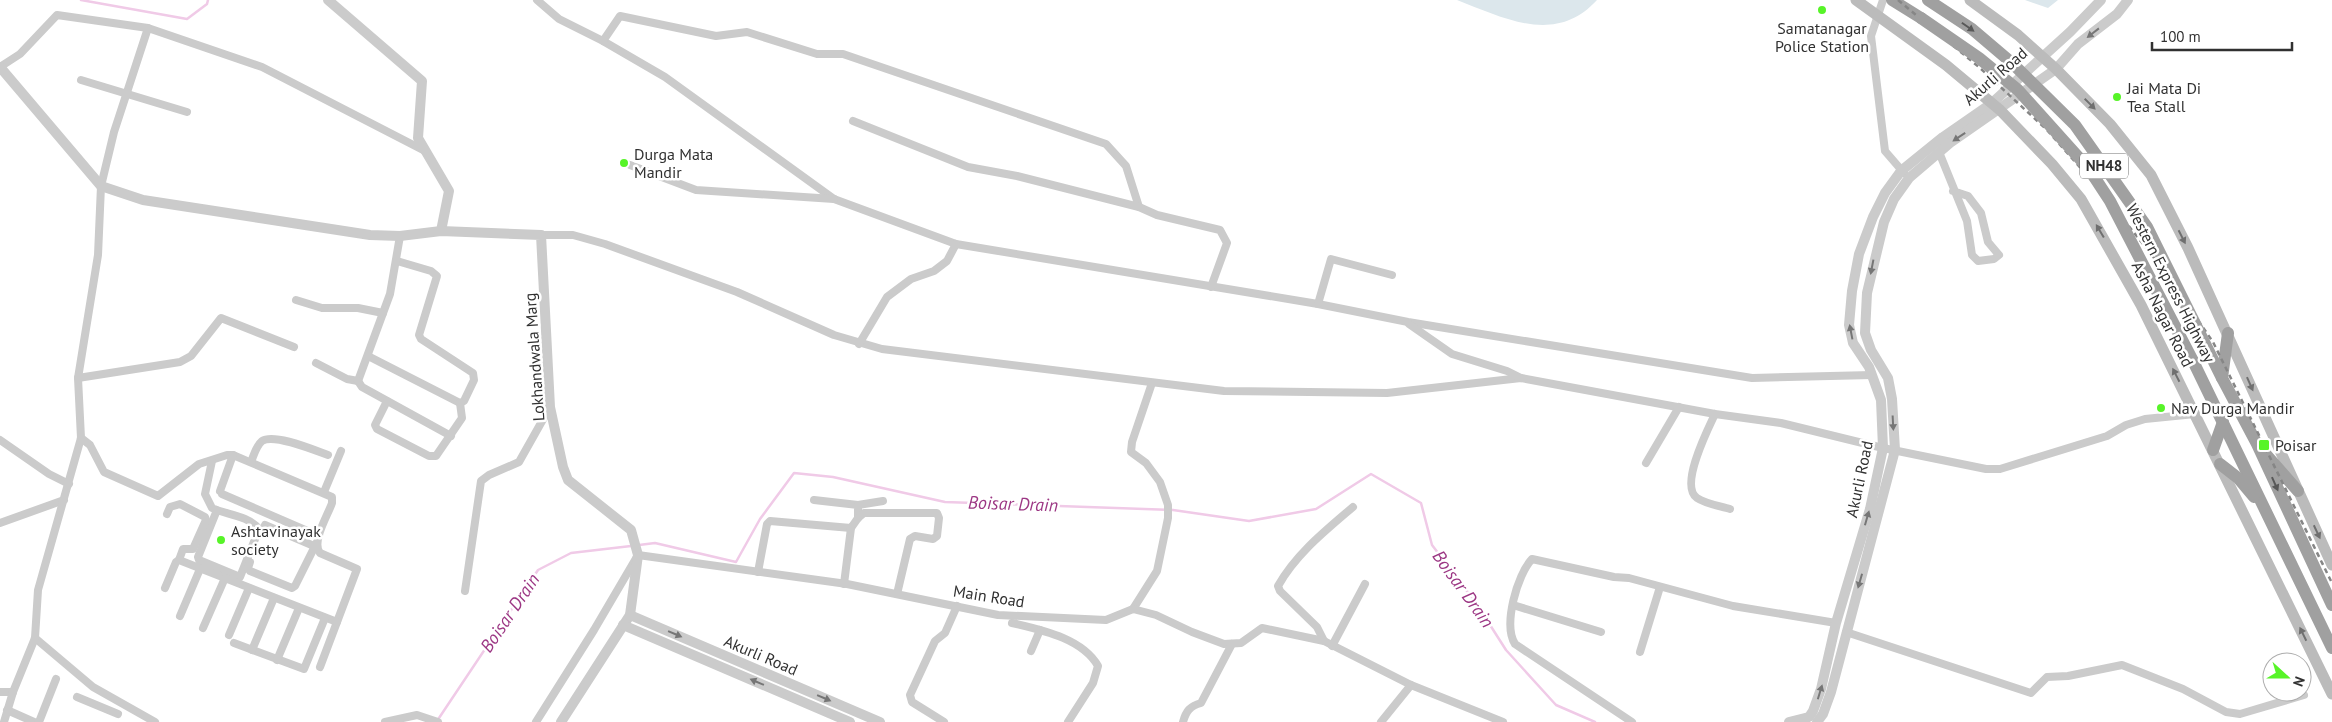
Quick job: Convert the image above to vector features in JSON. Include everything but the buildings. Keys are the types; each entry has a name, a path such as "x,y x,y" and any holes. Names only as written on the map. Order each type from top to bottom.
{"highway":[{"name":"Western Express Highway","path":"1892,0 1979,58 2018,90 2089,169 2114,208 2223,422 2332,648"},
{"name":"Western Express Highway","path":"1928,0 1972,29 2012,62 2075,125 2147,228 2257,444 2298,536 2332,605"},
{"path":"2222,378 2228,333"},
{"path":"2213,450 2223,422"},
{"path":"2257,444 2273,459 2298,491"},
{"path":"2220,464 2238,478 2266,510"}],"main road":[{"name":"Asha Nagar Road","path":"1856,0 1946,65 1996,107 2052,164 2081,199 2141,305 2332,694"},
{"path":"1970,0 2018,35 2056,69 2110,124 2150,176 2188,248 2228,333 2332,565"}],"street":[{"path":"328,0 422,81 418,138 448,191 441,231"},
{"path":"538,0 559,19 603,41 665,77 834,198 956,244 1318,304 1408,322 1752,378 1872,375"},
{"path":"1883,0 1871,36 1885,151 1909,178"},
{"name":"Akurli Road","path":"1817,722 1823,714 1831,692 1895,450 1892,399 1888,378 1871,350 1864,333 1867,293 1884,222 1894,199 1909,178 1996,107 2041,56 2070,32 2101,0"},
{"name":"Akurli Road","path":"1789,722 1805,720 1813,711 1821,689 1836,623 1870,509 1883,448 1881,400 1872,375 1853,343 1849,325 1852,291 1859,254 1873,218 1885,193 1901,170 1943,137 1996,107 2056,69 2078,44 2116,14 2128,0"},
{"path":"425,151 262,68 148,28 57,15 20,54 0,67 101,186 143,200 370,235 400,236 441,231 573,235 649,259 737,292 834,336 882,349 1224,391 1387,393 1521,378 1715,414 1781,423 1883,448 1970,466 2000,469 2107,436 2126,425 2145,419 2195,414"},
{"path":"603,41 620,16 716,36 747,32 817,54 842,54 1106,144 1126,166 1139,206"},
{"path":"4,722 13,692 35,638 38,590 81,438 78,378 98,255 101,186 114,132 148,28"},
{"path":"81,80 187,112"},
{"path":"853,121 968,168 1017,176 1139,206 1157,215 1220,230 1228,243 1211,287"},
{"path":"1939,152 1953,191 1967,221 1972,255 1978,261 1994,259 1999,255 1998,251 1988,242 1981,213 1968,196 1953,191"},
{"path":"630,166 696,190 834,198"},
{"name":"Lokhandwala Marg","path":"541,235 550,407 568,480 585,496 625,523 632,530 638,554 630,615 561,722"},
{"path":"358,381 390,294 400,236"},
{"path":"859,344 886,297 911,280 934,271 947,261 956,244"},
{"path":"1318,304 1331,259 1392,275"},
{"path":"397,261 431,271 437,276 419,335 421,339 473,373 474,380 464,401 460,403"},
{"path":"296,300 322,308 358,308 383,313"},
{"path":"78,378 180,362 191,356 221,318 294,347"},
{"path":"1408,322 1452,354 1508,371 1521,378"},
{"path":"368,356 460,403"},
{"path":"316,363 347,379 358,381 362,387 450,436"},
{"path":"1152,383 1132,442 1131,452 1146,463 1160,482 1168,505 1168,514 1156,571 1133,609 1156,615 1192,632 1224,644 1241,643 1262,628 1324,641 1481,718 1503,722"},
{"path":"387,401 376,425 377,429 429,456 436,456 462,418 460,403"},
{"path":"465,591 481,481 489,475 519,462 550,407"},
{"path":"1646,463 1678,407"},
{"path":"1715,414 1698,452 1691,485 1692,493 1698,498 1730,509"},
{"path":"81,438 90,445 104,472 158,496 198,464 233,455 332,497 332,503 317,541 295,586 292,588 250,571 248,568 265,525 317,541"},
{"path":"251,462 256,449 261,442 268,438 280,439 328,454"},
{"path":"0,440 49,474 69,484"},
{"path":"324,492 341,451"},
{"path":"233,455 221,492 317,541"},
{"path":"212,461 205,494 210,504 217,510 226,511 255,525 259,529 240,577 199,560 198,557 217,510"},
{"path":"0,522 64,500"},
{"path":"814,500 858,505 884,501"},
{"path":"167,514 170,507 180,504 205,517"},
{"path":"165,588 183,549 193,549 206,520 205,517 210,504"},
{"path":"858,505 858,518"},
{"path":"1324,641 1317,627 1280,591 1278,586 1287,570 1321,534 1353,507"},
{"path":"844,584 852,528 858,518 864,514 937,512 939,518 937,536 933,539 915,536 910,539 898,594"},
{"path":"758,572 767,524 770,521 852,528"},
{"path":"317,541 320,553 357,569 320,667"},
{"path":"536,722 594,630 638,554"},
{"name":"Main Road","path":"638,554 844,584 998,615 1106,620 1133,609"},
{"path":"1632,722 1515,644 1510,636 1513,604 1524,567 1532,559 1614,577 1629,578 1732,606 1836,623"},
{"path":"179,560 337,622"},
{"path":"180,616 200,569"},
{"path":"203,628 225,578"},
{"path":"1332,646 1365,584"},
{"path":"1640,652 1660,587"},
{"path":"229,635 249,588"},
{"path":"252,650 274,598"},
{"path":"1513,604 1601,632"},
{"path":"944,722 912,702 910,695 935,641 945,633 956,606"},
{"path":"277,660 300,608"},
{"name":"Akurli Road","path":"630,615 880,722"},
{"path":"234,643 304,669 325,618"},
{"path":"1012,623 1040,630 1091,654 1098,666 1093,683 1068,722"},
{"name":"Akurli Road","path":"623,625 850,722"},
{"path":"1031,651 1040,630"},
{"path":"1846,632 2031,693 2047,676 2068,676 2122,665 2183,689 2226,712 2240,714 2280,702"},
{"path":"35,638 101,692 155,722"},
{"path":"1183,722 1186,713 1192,705 1201,703 1232,644"},
{"path":"39,722 56,679"},
{"path":"1381,722 1411,684"},
{"path":"0,692 13,692"},
{"path":"96,705 101,692"},
{"path":"77,696 117,718 122,705"},
{"path":"7,710 34,722"},
{"path":"384,722 413,718 438,722"}],"shaded area":[{"path":"1457,0 1597,0 1581,14 1565,22 1548,25 1512,20"},
{"path":"2025,0 2058,0 2048,8"}],"waterway":[{"path":"81,0 187,19 207,4 208,0"},
{"name":"Boisar Drain","path":"639,545 655,543 736,562 760,519 794,473 833,477 945,502 1173,510 1249,521 1316,509 1371,474 1421,503 1432,545 1476,603 1506,650 1556,705 1595,722"},
{"name":"Boisar Drain","path":"437,721 538,570 571,553 631,546"}],"railway":[{"path":"1898,0 1980,68 2047,130 2101,191 2162,268 2213,342 2332,583"}],"place":[{"name":"Samatanagar Police Station","path":"1822,10"},
{"name":"Jai Mata Di Tea Stall","path":"2117,97"},
{"name":"Durga Mata Mandir","path":"624,163"},
{"name":"Nav Durga Mandir","path":"2161,408"},
{"name":"Poisar","path":"2264,445"},
{"name":"Ashtavinayak society","path":"221,540"}]}
